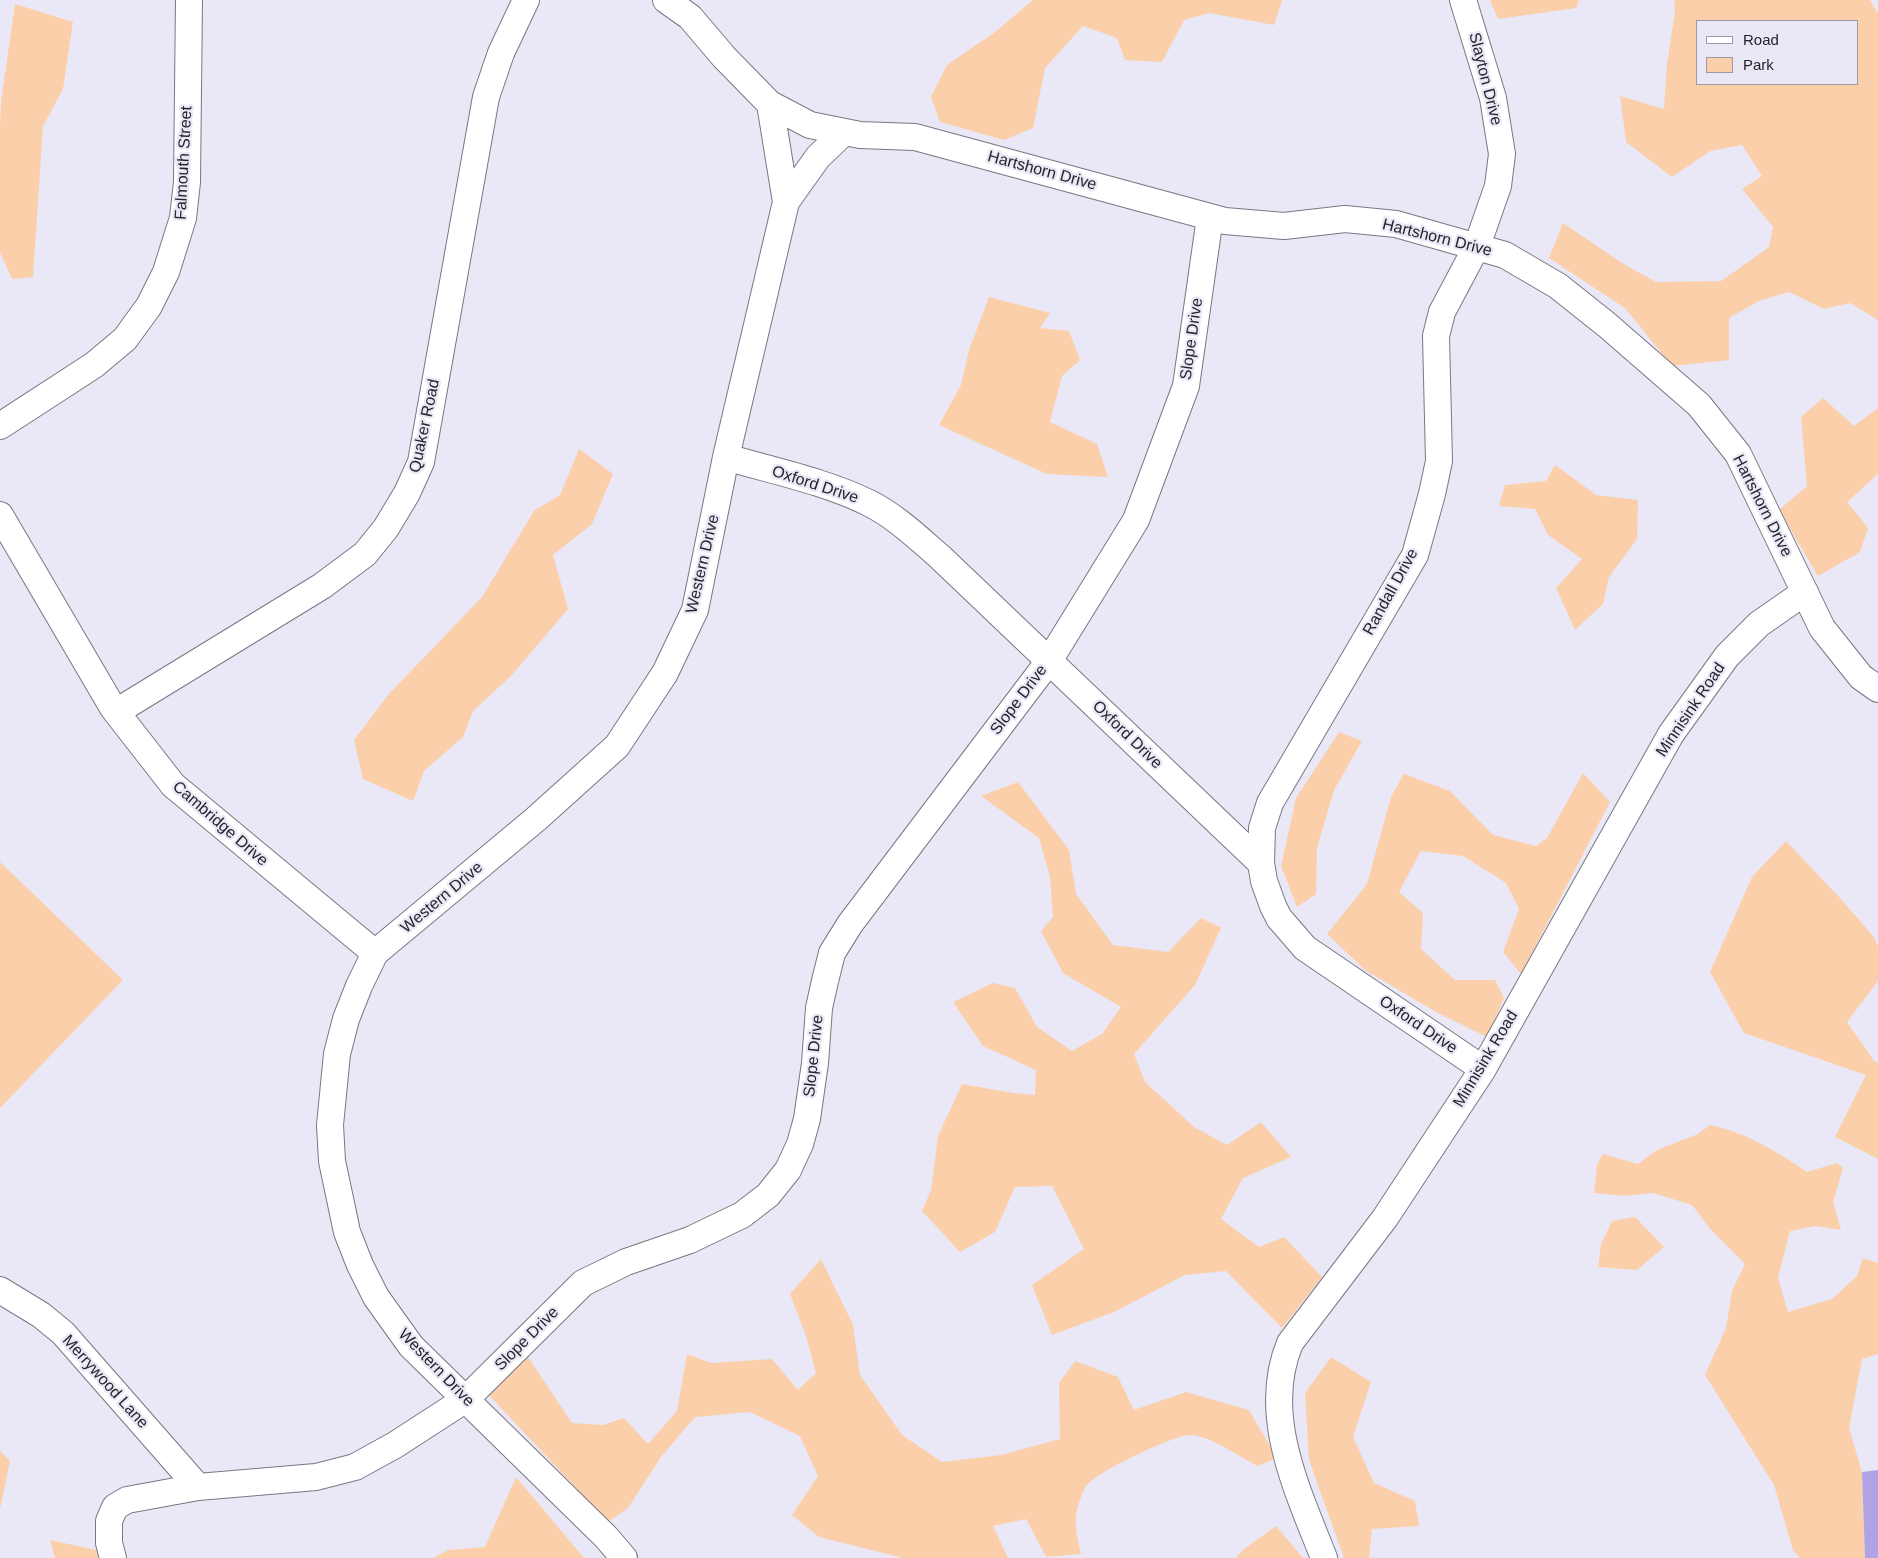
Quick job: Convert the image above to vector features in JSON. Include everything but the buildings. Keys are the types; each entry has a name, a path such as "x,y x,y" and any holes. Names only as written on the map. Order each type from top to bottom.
{"street":[{"name":"Falmouth Street","path":"0,426 94,365 125,338 149,306 166,272 183,218 187,182 189,0"},
{"name":"Quaker Road","path":"116,712 336,575 365,554 386,528 407,494 420,462 486,97 501,52 526,0"},
{"name":"Hartshorn Drive","path":"666,0 690,17 724,57 770,104 810,125 843,133 915,137 1225,221 1284,226 1345,219 1396,224 1505,255 1558,286 1607,325 1699,405 1738,454 1822,628 1861,677 1878,689"},
{"name":"Slayton Drive","path":"1463,0 1493,98 1502,154 1498,186 1477,246"},
{"name":"Western Drive","path":"770,104 786,202"},
{"name":"Western Drive","path":"624,1558 606,1537 490,1426 466,1399 411,1346 376,1297 360,1265 347,1232 338,1197 332,1161 330,1126 337,1054 352,1002 375,954 536,819 617,746 665,673 695,610 726,457 786,202 818,157 843,133"},
{"name":"Slope Drive","path":"113,1558 109,1543 109,1521 115,1507 127,1500 198,1487 316,1477 355,1467 395,1445 466,1399 583,1283 626,1262 690,1240 742,1215 768,1195 788,1170 807,1119 815,1063 819,1008 832,953 850,924 1049,661 1136,520 1186,386 1210,217"},
{"name":"Randall Drive","path":"1261,863 1262,828 1270,803 1415,555 1439,461 1436,336 1442,312 1477,246"},
{"name":"Oxford Drive","path":"726,457 834,488 870,504 903,525 939,556 1261,863 1264,881 1273,906 1284,925 1305,948 1483,1068"},
{"name":"Cambridge Drive","path":"0,515 116,712 173,784 375,954"},
{"name":"Minnisink Road","path":"1324,1558 1298,1492 1283,1441 1278,1390 1282,1362 1290,1343 1386,1218 1483,1068 1671,734 1727,656 1759,624 1805,592"},
{"name":"Merrywood Lane","path":"0,1290 42,1315 63,1333 198,1487"}],"green space":[{"path":"1033,0 1282,0 1274,25 1209,13 1184,20 1162,62 1125,60 1117,38 1083,26 1045,68 1033,128 1004,140 940,122 931,97 947,65 995,32"},
{"path":"1490,0 1579,0 1576,8 1498,19"},
{"path":"1674,0 1870,0 1878,14 1878,320 1850,303 1824,309 1789,292 1759,301 1729,318 1729,360 1672,366 1625,308 1549,258 1563,223 1622,263 1656,282 1721,281 1769,247 1773,227 1742,189 1762,176 1742,145 1710,151 1672,177 1626,142 1620,96 1664,109 1667,64 1675,12"},
{"path":"15,4 73,22 63,89 43,126 33,277 12,279 0,252 0,127 1,101"},
{"path":"989,297 1050,313 1040,328 1069,331 1080,360 1062,376 1050,422 1097,444 1108,477 1047,474 939,425 961,385 969,350"},
{"path":"1823,398 1854,426 1878,408 1878,474 1847,502 1868,528 1860,552 1818,576 1779,510 1807,486 1801,417"},
{"path":"579,449 613,474 592,524 553,555 568,609 511,676 473,711 463,737 424,771 413,801 363,779 354,740 388,695 482,597 534,511 560,495"},
{"path":"1555,465 1596,495 1638,500 1637,539 1609,577 1603,604 1575,630 1556,588 1582,559 1548,535 1535,509 1499,506 1505,485 1546,481"},
{"path":"1339,732 1362,741 1334,790 1317,848 1316,894 1297,907 1281,866 1296,798"},
{"path":"1583,773 1610,802 1521,974 1503,952 1519,909 1506,883 1463,856 1421,851 1399,892 1423,913 1421,949 1455,980 1495,980 1504,998 1487,1037 1436,1012 1365,970 1327,934 1367,884 1391,797 1404,774 1450,791 1493,835 1536,846 1547,838"},
{"path":"1018,782 1069,850 1076,894 1113,945 1168,952 1201,918 1221,928 1195,985 1134,1054 1145,1082 1194,1127 1227,1145 1261,1122 1291,1157 1243,1178 1221,1219 1259,1247 1284,1237 1322,1277 1282,1328 1226,1271 1185,1275 1114,1312 1052,1335 1032,1285 1084,1249 1052,1186 1015,1187 995,1232 960,1252 922,1211 931,1190 938,1136 962,1084 1035,1095 1036,1070 983,1046 953,1002 993,983 1015,988 1037,1027 1072,1051 1102,1034 1121,1007 1063,973 1041,931 1053,917 1050,877 1039,838 981,796"},
{"path":"1786,841 1874,937 1878,947 1878,981 1847,1022 1875,1062 1878,1062 1878,1159 1835,1137 1866,1075 1744,1033 1710,972 1752,877"},
{"path":"0,862 123,980 0,1108"},
{"path":"1710,1125 1724,1128 1749,1138 1807,1172 1837,1163 1843,1168 1833,1202 1841,1230 1816,1226 1790,1231 1778,1278 1788,1312 1832,1299 1857,1276 1863,1258 1878,1263 1878,1354 1862,1359 1849,1428 1862,1472 1865,1558 1800,1558 1793,1550 1774,1485 1705,1375 1726,1328 1732,1291 1745,1264 1712,1231 1692,1205 1653,1193 1624,1196 1594,1193 1597,1165 1603,1154 1638,1164 1657,1150 1698,1134"},
{"path":"1635,1217 1664,1247 1637,1270 1598,1267 1601,1244 1612,1221"},
{"path":"821,1259 853,1325 860,1375 902,1435 942,1462 1001,1455 1060,1439 1059,1383 1075,1361 1118,1377 1134,1410 1186,1392 1249,1410 1277,1458 1258,1466 1205,1438 1189,1435 1180,1437 1116,1465 1090,1482 1085,1488 1076,1513 1077,1536 1081,1554 1046,1557 1026,1519 993,1526 1008,1558 903,1558 819,1537 792,1515 818,1476 800,1436 750,1412 695,1417 661,1457 628,1508 608,1522 485,1391 528,1357 572,1423 603,1425 624,1418 648,1444 677,1411 687,1354 711,1363 772,1359 798,1390 816,1373 806,1336 790,1294"},
{"path":"1331,1357 1371,1382 1353,1437 1374,1483 1415,1501 1419,1526 1372,1529 1369,1558 1344,1558 1309,1460 1305,1393"},
{"path":"0,1451 10,1461 0,1509"},
{"path":"516,1477 584,1558 433,1558 448,1550 485,1547"},
{"path":"1276,1526 1303,1558 1236,1558 1243,1550"},
{"path":"50,1540 101,1551 104,1558 55,1558"}],"shaded area":[{"path":"1878,1470 1878,1558 1865,1558 1862,1472"}]}
